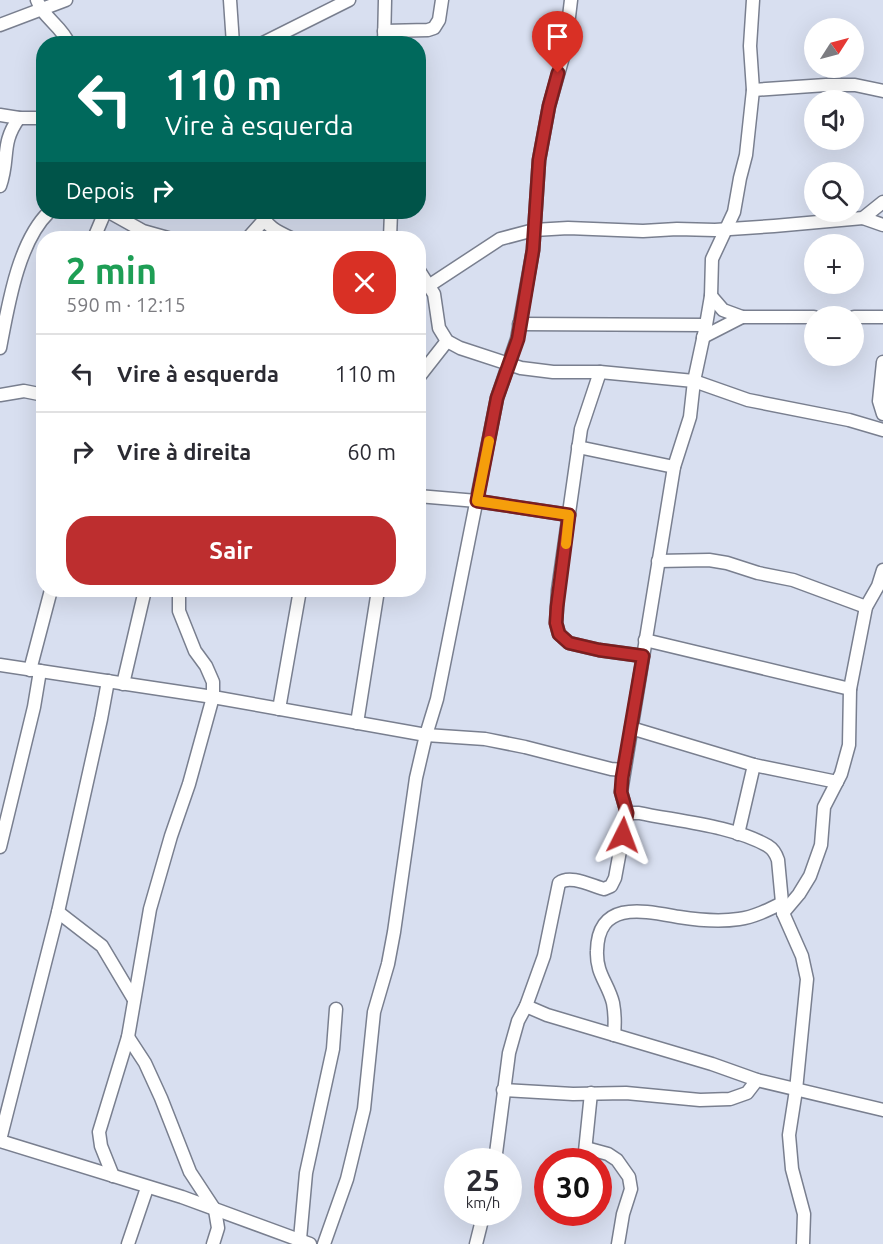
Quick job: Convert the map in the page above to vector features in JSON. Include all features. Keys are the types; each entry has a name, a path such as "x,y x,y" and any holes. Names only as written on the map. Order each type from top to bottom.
{"street":[{"path":"0,25 39,5 66,0"},
{"path":"230,0 232,36"},
{"path":"277,36 350,0"},
{"path":"384,36 385,0"},
{"path":"390,36 434,28 439,20 442,0"},
{"path":"324,1244 347,1179 364,1109 374,1012 388,964 394,932 416,778 436,699 497,398 518,339 529,275 539,160 549,106 565,50 571,0"},
{"path":"496,1148 502,1090 509,1053 518,1021 526,1006 544,956 559,883 570,879 604,889 611,886 615,878 627,813 621,792 623,770 674,467 690,417 694,381 711,296 712,259 734,212 746,155 753,90 750,46 753,0"},
{"path":"39,5 64,36"},
{"path":"753,90 826,84 855,85 883,91"},
{"path":"0,116 36,118"},
{"path":"0,186 4,174 6,142 10,130 20,118"},
{"path":"864,217 883,202"},
{"path":"864,218 883,225"},
{"path":"0,348 23,258 32,234 44,219"},
{"path":"122,219 143,231"},
{"path":"265,219 277,231"},
{"path":"430,285 500,239 534,230 568,228 715,231 814,222"},
{"path":"426,279 434,294 440,328 447,341 460,348 521,368 553,372 600,372 694,381 748,399 849,420 883,430"},
{"path":"711,296 723,310 742,317 804,317"},
{"path":"519,324 705,331 742,317"},
{"path":"864,317 883,317"},
{"path":"426,367 447,341"},
{"path":"883,362 879,401 883,414"},
{"path":"600,372 585,411 578,447 556,623 559,634 569,643 643,656"},
{"path":"0,395 24,391 36,393"},
{"path":"578,447 674,467"},
{"path":"426,497 477,501 569,515"},
{"path":"658,561 709,560 727,563 758,573 793,580 866,607"},
{"path":"614,1035 613,1001 598,970 597,949 602,929 610,919 627,910 643,910 708,920 739,919 783,908 799,894 810,876 821,845 824,807 841,774 849,745 850,689 866,607 878,586 883,570"},
{"path":"0,847 34,707 35,671 50,597"},
{"path":"123,684 143,597"},
{"path":"113,1176 100,1146 99,1132 128,1037 150,909 213,697 213,682 206,666 195,651 179,611 179,597"},
{"path":"279,709 299,597"},
{"path":"357,723 377,597"},
{"path":"645,640 850,689"},
{"path":"0,665 213,697 426,735 485,739 623,770"},
{"path":"108,681 58,912 0,1141 182,1197 305,1241 306,1173 333,1049 336,1009"},
{"path":"631,728 754,765 837,782"},
{"path":"738,834 754,765"},
{"path":"627,813 639,813 738,834 769,846 778,860 783,908 802,956 807,979 789,1135 792,1169 804,1214 803,1244"},
{"path":"58,912 102,946 133,998"},
{"path":"526,1006 547,1015 712,1064 757,1080 883,1110"},
{"path":"128,1037 145,1063 190,1172 215,1210 218,1228 213,1244"},
{"path":"502,1090 654,1095 700,1100 730,1099 747,1092 757,1080"},
{"path":"586,1148 591,1093"},
{"path":"612,1157 629,1177 631,1189 623,1214 618,1244"},
{"path":"128,1244 147,1188"},
{"path":"476,1244 480,1226"}],"slow traffic":[{"path":"489,441 477,501 569,515 566,544"}],"route":[{"path":"558,73 539,160 533,250 518,339 497,398 477,501 569,515 558,590 556,623 559,634 569,643 643,656 622,778 621,792 627,813 623,835"}]}
